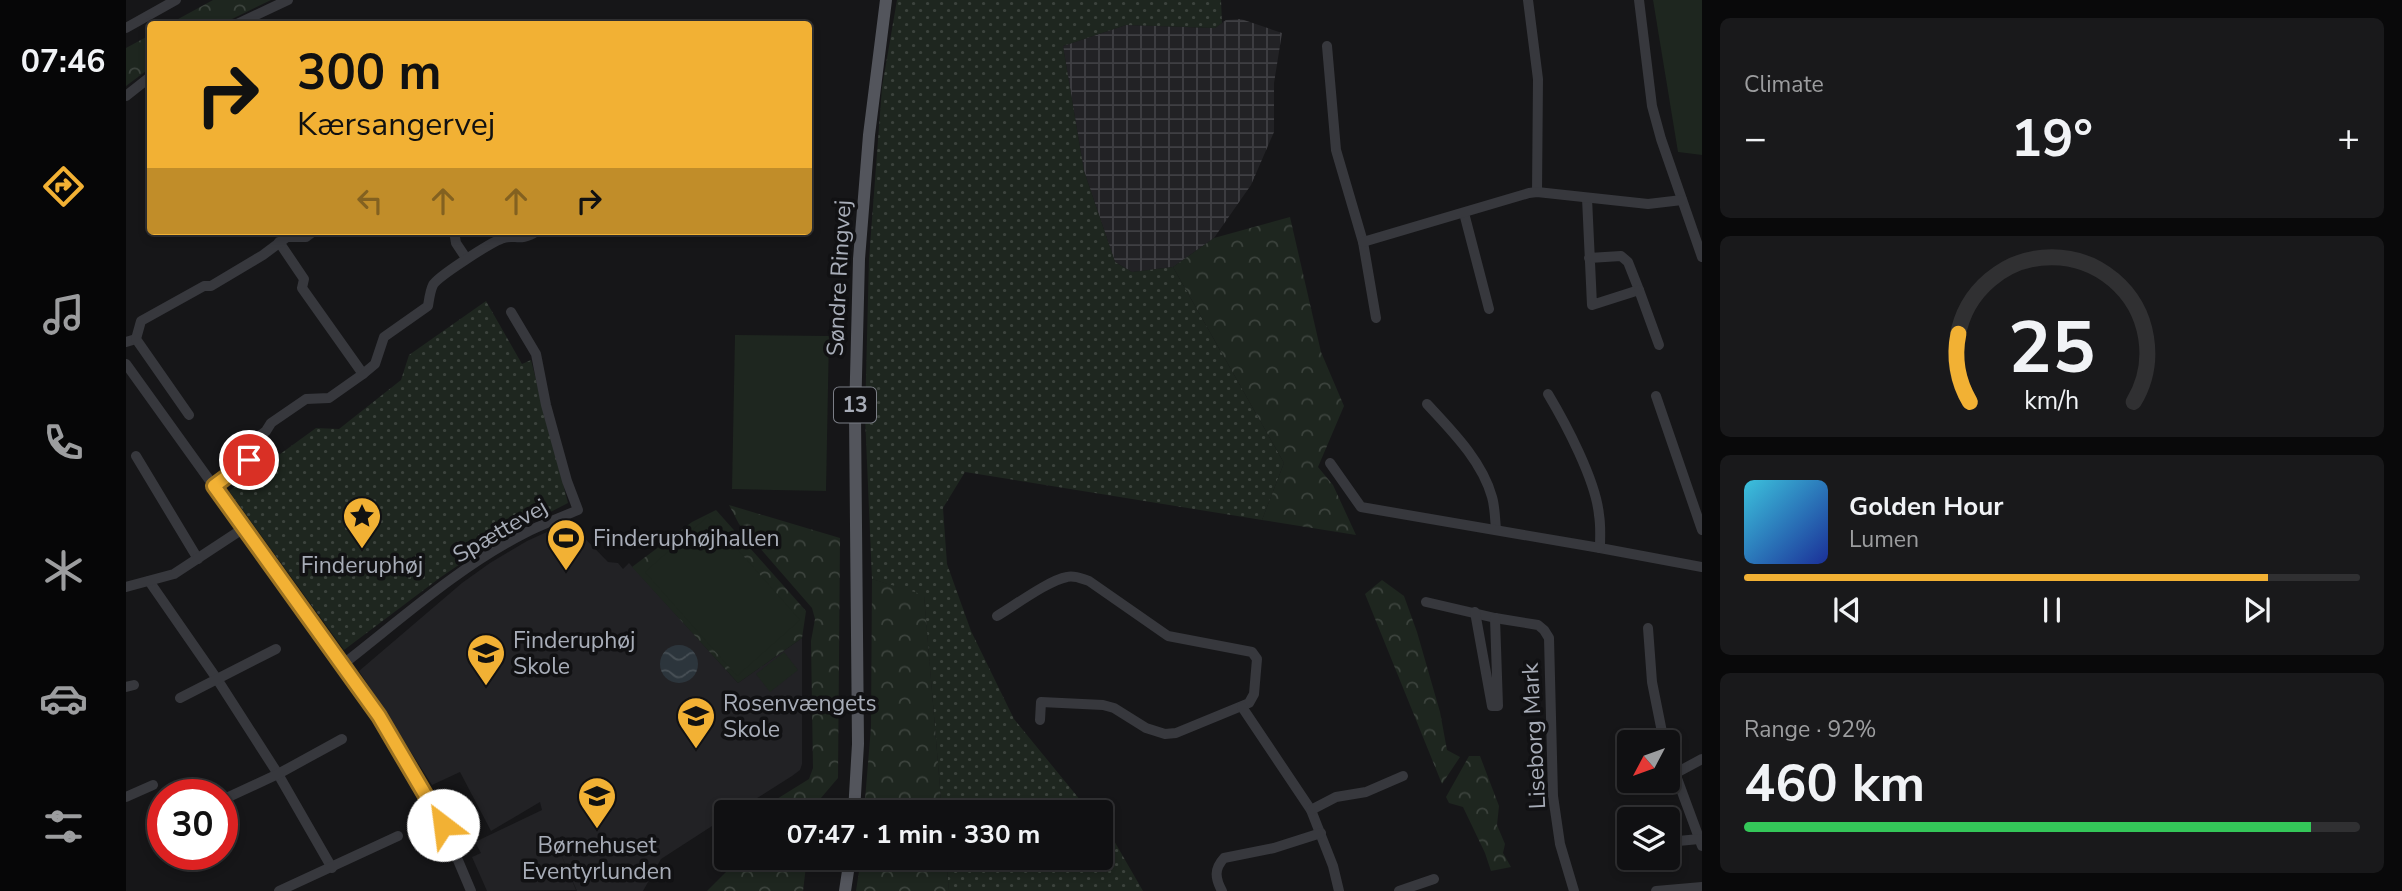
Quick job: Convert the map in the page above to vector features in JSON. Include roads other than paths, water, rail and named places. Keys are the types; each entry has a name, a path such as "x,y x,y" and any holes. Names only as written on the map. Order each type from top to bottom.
{"main road":[{"name":"Søndre Ringvej","path":"854,800 858,744 855,416 859,259 869,135 886,0"},
{"path":"845,891 848,870"}],"street":[{"path":"126,27 176,0"},
{"path":"243,21 288,0"},
{"path":"1528,0 1538,79 1537,192"},
{"path":"1639,0 1652,106 1702,257"},
{"path":"1327,46 1336,150 1363,242 1376,318"},
{"path":"126,96 147,79"},
{"path":"1363,242 1537,192 1648,204 1682,200"},
{"path":"1587,198 1592,305 1639,290"},
{"path":"1464,213 1489,309"},
{"path":"189,415 131,340 141,321 204,286 211,286 263,255 287,237 309,235"},
{"path":"454,235 466,258"},
{"path":"214,486 249,460 244,448 266,431 271,423 306,399 329,398 375,364 384,337 428,306 434,282 466,258 474,256 502,238 525,239 531,235"},
{"path":"279,242 304,279 302,288 363,374"},
{"path":"1589,258 1621,256 1628,262 1659,345"},
{"name":"Spættevej","path":"342,665 441,588 489,555 523,534 578,510 550,418 536,354 511,312"},
{"path":"126,364 379,716 443,825 471,891"},
{"path":"1548,394 1568,426 1600,513 1600,548"},
{"path":"1656,396 1702,530"},
{"path":"1427,404 1457,437 1483,477 1493,498 1496,530"},
{"path":"136,456 198,559"},
{"path":"1330,463 1361,506 1702,567"},
{"path":"126,587 174,574 244,528"},
{"path":"997,616 1053,581 1069,576 1089,581 1168,636 1251,652 1257,659 1254,694 1249,703 1175,733 1155,732 1128,715 1102,705 1041,702 1040,720"},
{"path":"149,582 217,679 278,774 332,868"},
{"name":"Liseborg Mark","path":"1426,602 1538,625 1549,638 1553,796 1560,844 1574,891"},
{"name":"Liseborg Mark","path":"1475,612 1492,706 1498,706 1495,618"},
{"path":"1648,628 1653,682 1662,730"},
{"path":"180,698 276,649"},
{"path":"1242,708 1311,810 1339,891"},
{"path":"238,793 342,739"},
{"path":"1680,767 1702,759"},
{"path":"1311,810 1336,797 1366,792 1404,776"},
{"path":"126,797 147,788"},
{"path":"1680,792 1701,842 1680,842"},
{"path":"1222,891 1216,870 1224,858 1274,848 1321,833"},
{"path":"279,891 398,836"},
{"path":"1399,891 1434,879"},
{"path":"1657,891 1702,887"}],"water":[{"path":"679,645 692,651 698,664 692,677 679,683 666,677 660,664 666,651"}],"place":[{"name":"Finderuphøj","path":"362,550"},
{"name":"Finderuphøjhallen","path":"566,572"},
{"name":"Finderuphøj Skole","path":"486,687"},
{"name":"Rosenvængets Skole","path":"696,750"},
{"name":"Børnehuset Eventyrlunden","path":"597,830"}]}
